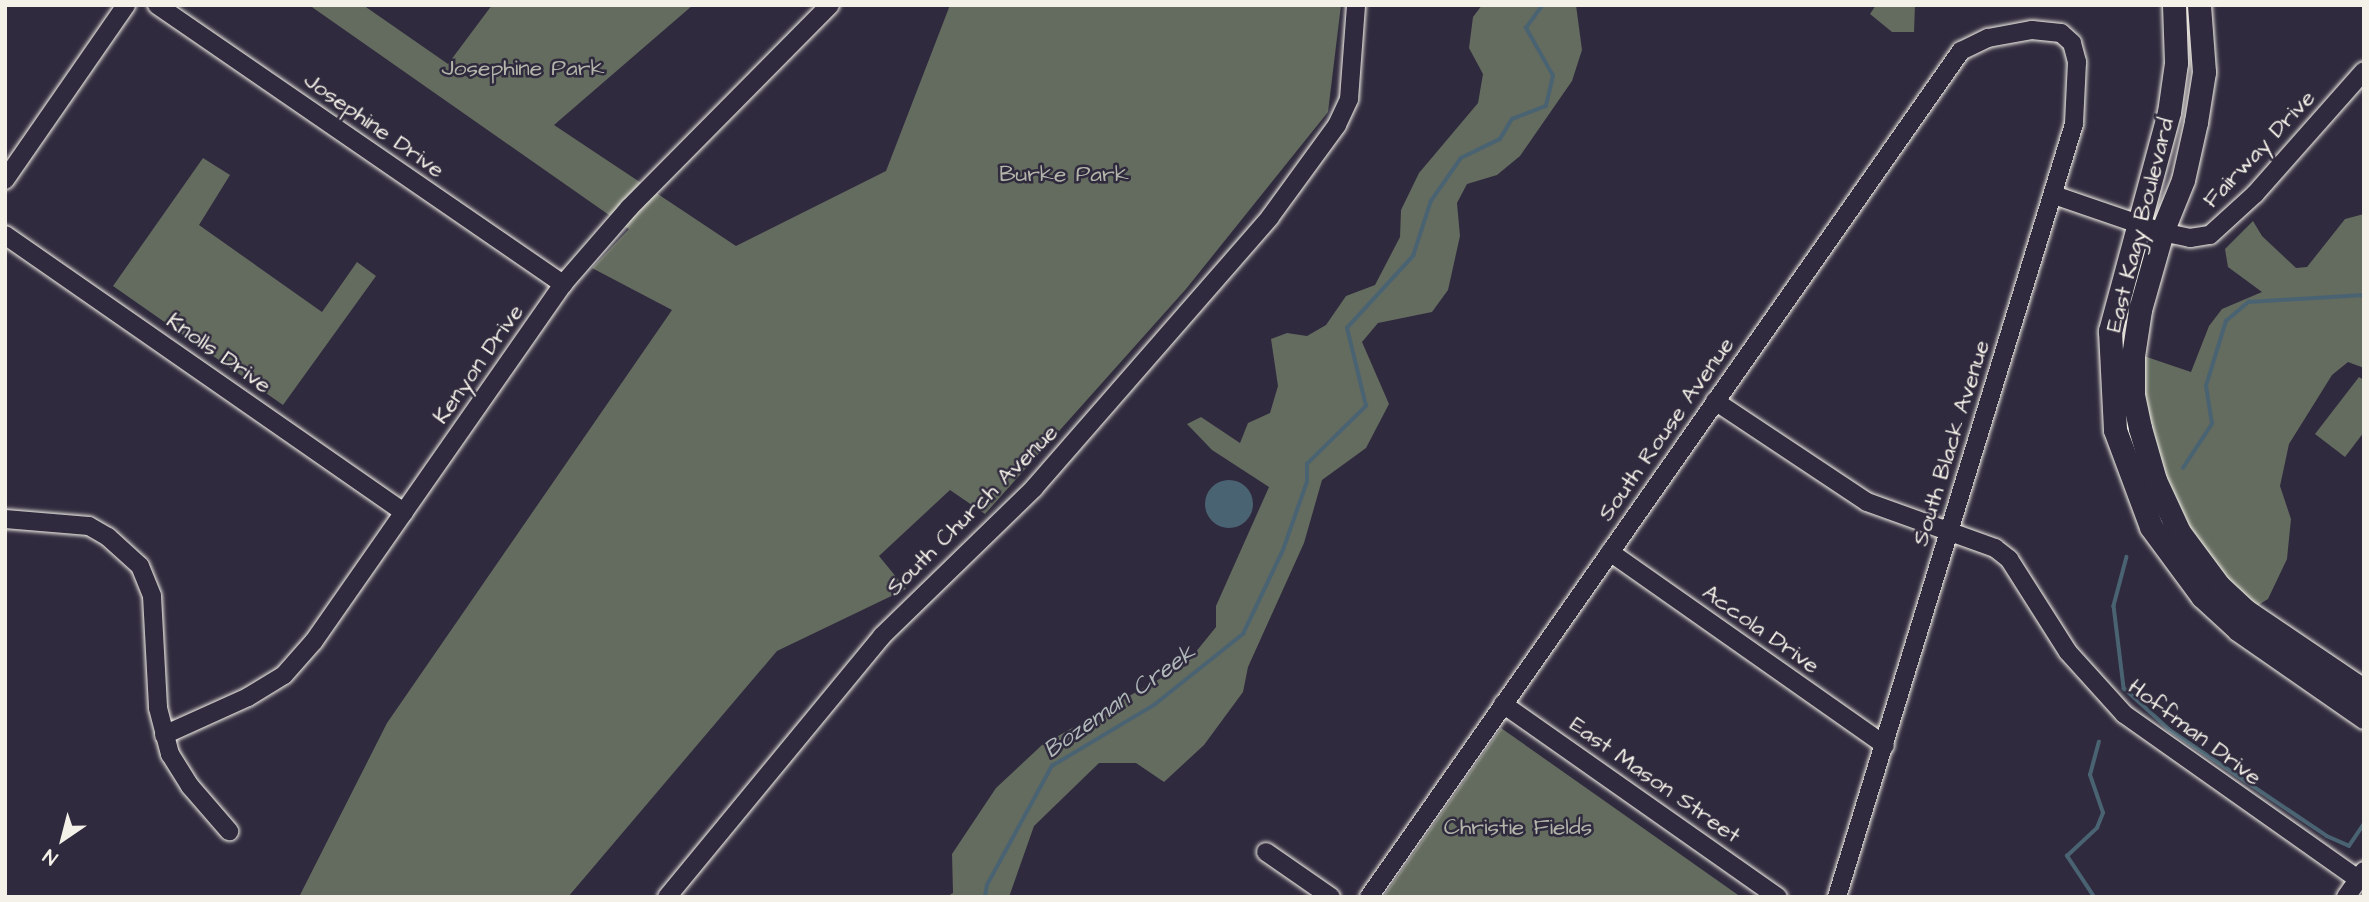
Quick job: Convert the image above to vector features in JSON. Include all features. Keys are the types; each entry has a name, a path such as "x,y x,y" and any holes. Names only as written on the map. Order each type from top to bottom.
{"main road":[{"name":"East Kagy Boulevard","path":"2174,5 2176,63 2169,112 2117,296 2109,370 2115,430 2137,498 2172,560 2202,596 2239,630 2364,717"},
{"name":"East Kagy Boulevard","path":"2199,5 2204,72 2200,97 2183,180 2162,232 2133,356 2133,395 2155,480 2179,533 2219,586 2246,611 2364,691"}],"street":[{"path":"5,180 126,5"},
{"name":"Josephine Drive","path":"157,5 562,284"},
{"name":"Kenyon Drive","path":"164,735 248,697 284,675 314,642 562,284 629,208 830,5"},
{"name":"South Church Avenue","path":"667,897 882,636 1034,488 1270,217 1337,125 1353,79 1356,5"},
{"name":"South Black Avenue","path":"1837,897 2074,124 2077,62 2072,43 2061,33 2032,30"},
{"name":"South Rouse Avenue","path":"1369,897 1961,51 1989,38 2032,30"},
{"name":"Fairway Drive","path":"2054,195 2162,232 2190,238 2210,235 2232,218 2364,71"},
{"name":"Knolls Drive","path":"5,235 404,512"},
{"name":"Hoffman Drive","path":"1715,401 1856,496 1891,513 1976,539 2009,559 2068,652 2124,713 2361,875"},
{"path":"5,519 89,526 108,537 140,566 152,596 158,708 164,735 190,786 229,831"},
{"name":"Accola Drive","path":"1610,552 1885,745"},
{"name":"East Mason Street","path":"1503,704 1779,897"},
{"path":"1266,852 1331,897"},
{"path":"2346,897 2361,875"}],"green space":[{"name":"Burke Park","path":"309,5 363,5 448,64 492,5 693,5 554,125 736,246 886,171 950,5 1341,5 1328,112 1186,289 985,514 950,490 879,556 906,589 777,651 568,897 299,897 387,723 672,310 592,268 629,229"},
{"path":"1482,5 1576,5 1582,50 1572,81 1520,156 1497,175 1467,184 1457,203 1460,236 1448,290 1432,312 1378,323 1362,342 1389,404 1366,448 1322,480 1304,543 1248,667 1243,692 1204,745 1164,782 1136,763 1099,763 1034,826 1009,897 946,897 953,893 952,854 996,788 1042,745 1186,664 1216,627 1216,606 1269,487 1212,450 1187,424 1201,417 1240,443 1248,423 1270,413 1278,386 1271,339 1287,333 1307,336 1326,325 1346,296 1375,285 1400,237 1401,210 1419,173 1478,103 1483,74 1469,48 1473,17"},
{"path":"1876,5 1915,5 1914,32 1892,32 1870,14"},
{"path":"203,158 230,175 199,225 322,312 357,262 376,276 283,405 113,286"},
{"path":"2364,214 2364,368 2348,362 2332,375 2289,444 2280,486 2291,519 2287,559 2268,599 2255,607 2207,562 2162,480 2143,409 2141,355 2191,372 2209,326 2222,309 2262,292 2228,267 2225,249 2253,221 2262,236 2296,268 2307,267 2345,219"},
{"path":"2359,377 2364,380 2364,432 2345,457 2315,434"},
{"name":"Christie Fields","path":"1501,728 1741,897 1383,897"}],"water":[{"path":"1229,480 1246,487 1253,504 1246,521 1229,528 1212,521 1205,504 1212,487"}],"waterway":[{"name":"Bozeman Creek","path":"985,897 987,885 1052,766 1154,705 1243,634 1283,550 1307,482 1307,464 1366,406 1347,328 1413,256 1431,201 1461,158 1500,139 1512,119 1546,106 1553,76 1526,28 1543,5"},
{"path":"2183,468 2212,424 2206,386 2226,321 2249,302 2364,295"},
{"path":"2127,557 2114,606 2124,688 2170,730 2327,836 2349,846 2364,824"},
{"path":"2094,897 2067,856 2097,828 2103,813 2090,775 2099,742"}],"park label":[{"name":"Josephine Park","path":"523,68"}]}
